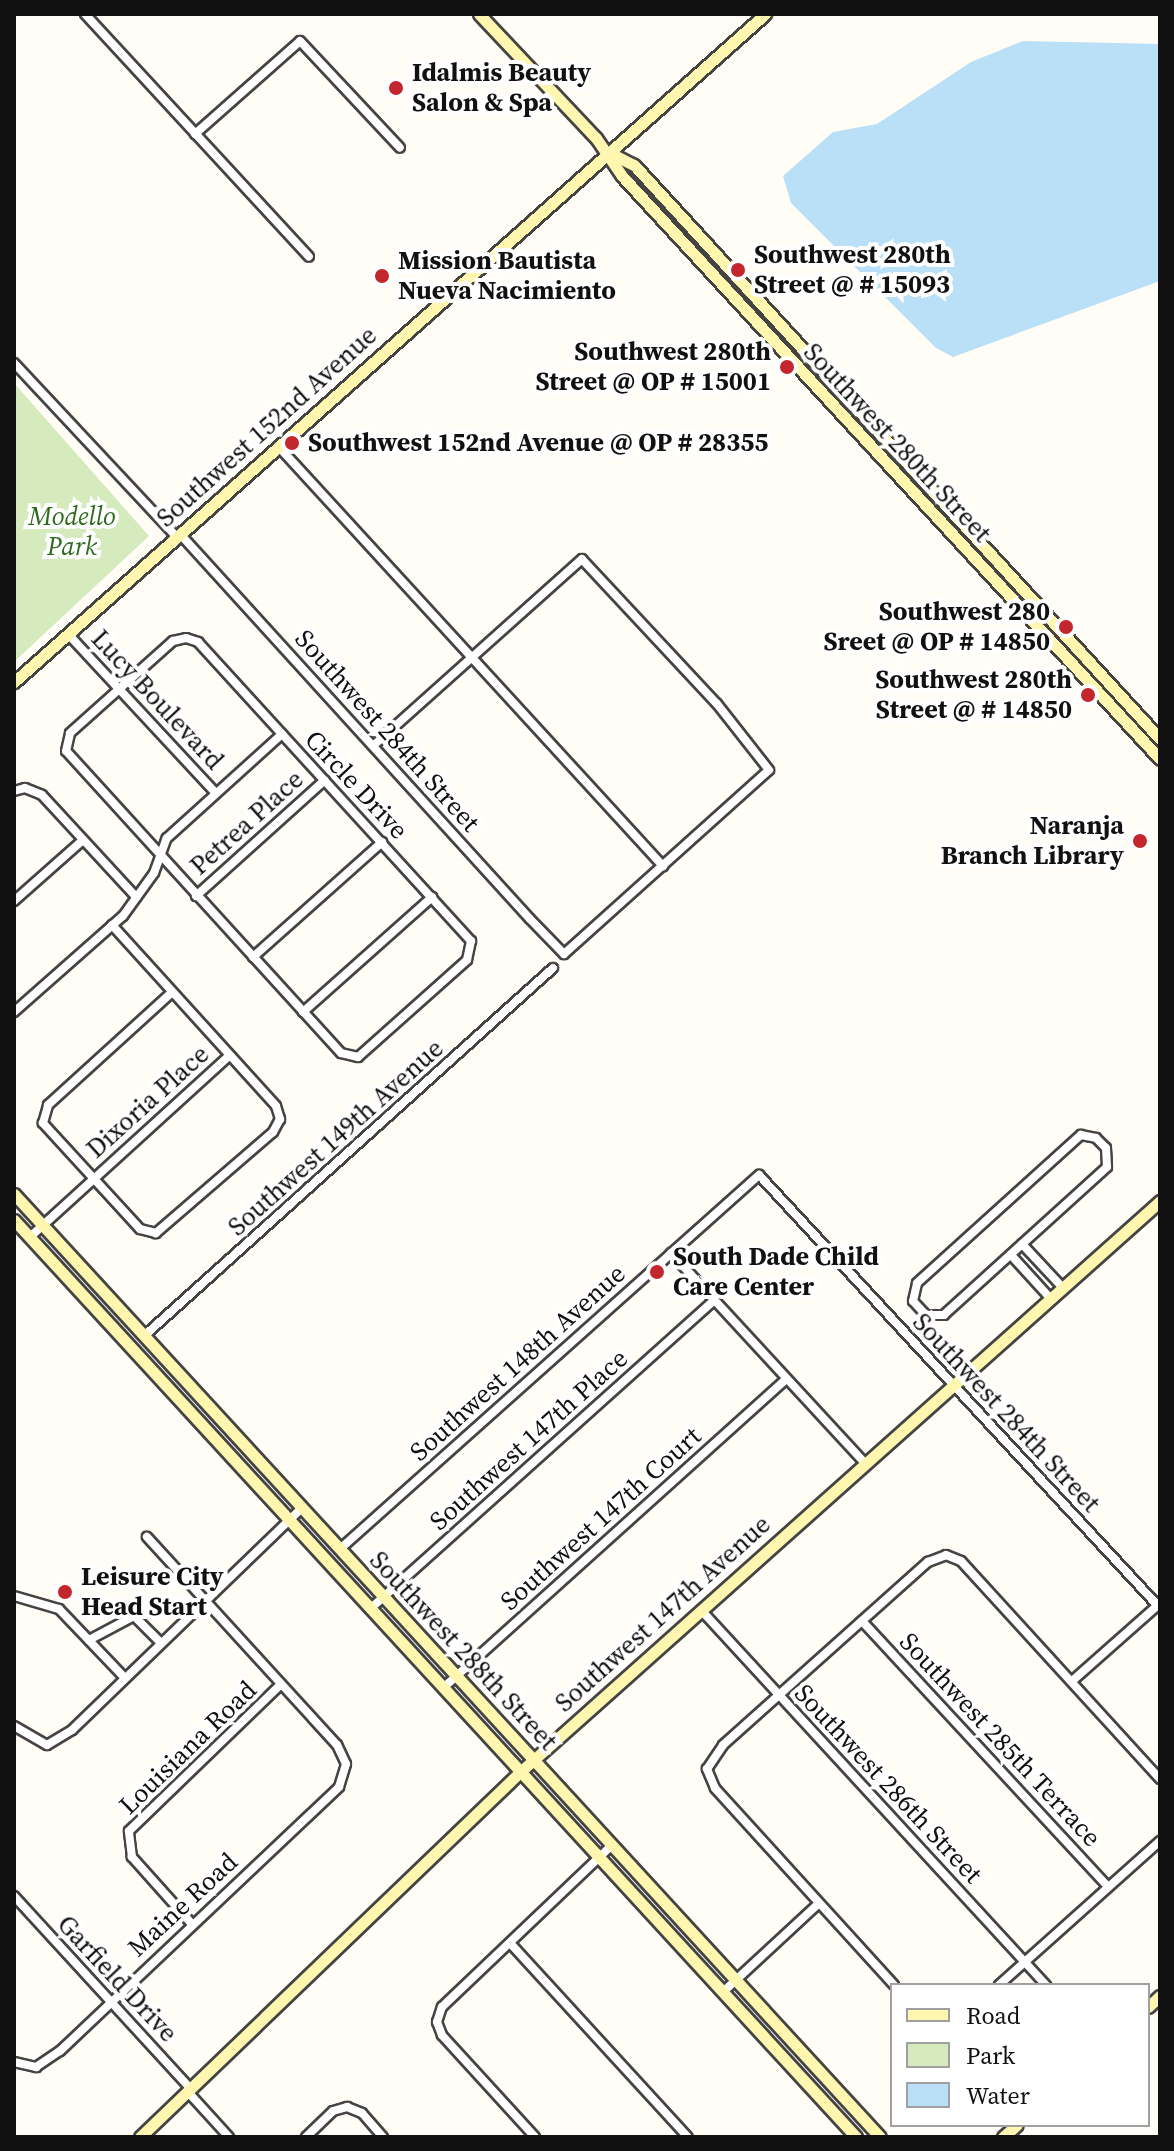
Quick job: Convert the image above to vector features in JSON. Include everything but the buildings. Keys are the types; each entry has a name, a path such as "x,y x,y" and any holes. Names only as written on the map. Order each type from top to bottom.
{"street":[{"path":"85,14 309,257"},
{"name":"Southwest 280th Street","path":"479,14 608,152 622,176 675,234 1160,759"},
{"name":"Southwest 152nd Avenue","path":"14,682 765,14"},
{"path":"195,134 300,41 400,148"},
{"name":"Southwest 280th Street","path":"608,152 634,165 1160,739"},
{"path":"675,234 686,224"},
{"path":"732,296 744,285"},
{"path":"796,366 807,355"},
{"name":"Southwest 284th Street","path":"14,363 564,954 663,866"},
{"path":"278,446 472,658 663,866 769,770 717,704 582,559 472,658 373,746"},
{"path":"902,480 912,470"},
{"path":"986,571 995,560"},
{"name":"Lucy Boulevard","path":"68,634 216,793"},
{"name":"Circle Drive","path":"192,639 469,937 473,949 467,960 363,1054 351,1057 303,1012 66,751 70,733 120,688 173,641 192,639"},
{"path":"1060,652 1069,640"},
{"path":"1120,716 1130,706"},
{"path":"14,1012 112,925 136,897 161,857 167,838 282,734"},
{"name":"Petrea Place","path":"196,896 325,780"},
{"path":"14,791 25,788 42,795 136,897"},
{"path":"14,901 83,840"},
{"path":"253,957 382,842"},
{"path":"303,1012 432,897"},
{"path":"112,925 170,994 276,1106 280,1119 273,1132 156,1233 140,1229 43,1123 48,1105 170,994"},
{"name":"Southwest 149th Avenue","path":"144,1336 553,968"},
{"name":"Dixoria Place","path":"30,1237 230,1055"},
{"path":"1081,1135 1096,1138 1110,1156 1107,1167 1022,1244 944,1315 926,1315 913,1301 917,1283 1081,1135"},
{"name":"Southwest 284th Street","path":"759,1175 1159,1603"},
{"name":"Southwest 148th Avenue","path":"340,1549 759,1175"},
{"name":"Southwest 288th Street","path":"14,1194 880,2137"},
{"name":"Southwest 147th Avenue","path":"140,2137 533,1759 1160,1201"},
{"name":"Southwest 288th Street","path":"14,1220 856,2137"},
{"path":"1022,1244 1063,1288"},
{"path":"671,1253 865,1463"},
{"path":"1011,1255 1051,1299"},
{"name":"Southwest 147th Place","path":"370,1609 714,1300"},
{"name":"Southwest 147th Court","path":"443,1688 786,1379"},
{"path":"14,1726 32,1740 47,1745 72,1730 302,1508"},
{"path":"147,1537 281,1684"},
{"path":"892,1983 715,1788 707,1769 723,1745 928,1562 946,1555 961,1561 1160,1779"},
{"path":"14,1596 59,1609 124,1677"},
{"path":"1072,1681 1159,1603"},
{"name":"Southwest 286th Street","path":"701,1610 1044,1983"},
{"path":"89,1640 134,1616 160,1642"},
{"name":"Southwest 285th Terrace","path":"862,1621 1108,1887"},
{"name":"Maine Road","path":"15,2062 36,2067 60,2051 191,1923 339,1787 346,1764 337,1745 281,1684"},
{"name":"Louisiana Road","path":"191,1923 132,1857 127,1843 139,1816 281,1684"},
{"path":"1001,1983 1160,1841"},
{"path":"535,2137 442,2035 437,2022 442,2007 612,1845"},
{"name":"Garfield Drive","path":"14,1896 229,2137"},
{"path":"723,1992 818,1904"},
{"path":"510,1943 688,2137"},
{"path":"306,2137 333,2111 347,2107 362,2113 383,2137"}],"green space":[{"name":"Modello Park","path":"14,383 149,536 14,662"}],"water":[{"path":"1023,41 1160,44 1160,281 953,357 936,348 791,203 783,176 833,132 877,124 971,62"}],"place":[{"name":"Idalmis Beauty Salon & Spa","path":"396,88"},
{"name":"Southwest 280th Street @ # 15093","path":"738,270"},
{"name":"Mission Bautista Nueva Nacimiento","path":"382,276"},
{"name":"Southwest 280th Street @ OP # 15001","path":"787,367"},
{"name":"Southwest 152nd Avenue @ OP # 28355","path":"292,443"},
{"name":"Southwest 280 Sreet @ OP # 14850","path":"1066,627"},
{"name":"Southwest 280th Street @ # 14850","path":"1088,695"},
{"name":"Naranja Branch Library","path":"1140,841"},
{"name":"South Dade Child Care Center","path":"657,1272"},
{"name":"Leisure City Head Start","path":"65,1592"}]}
